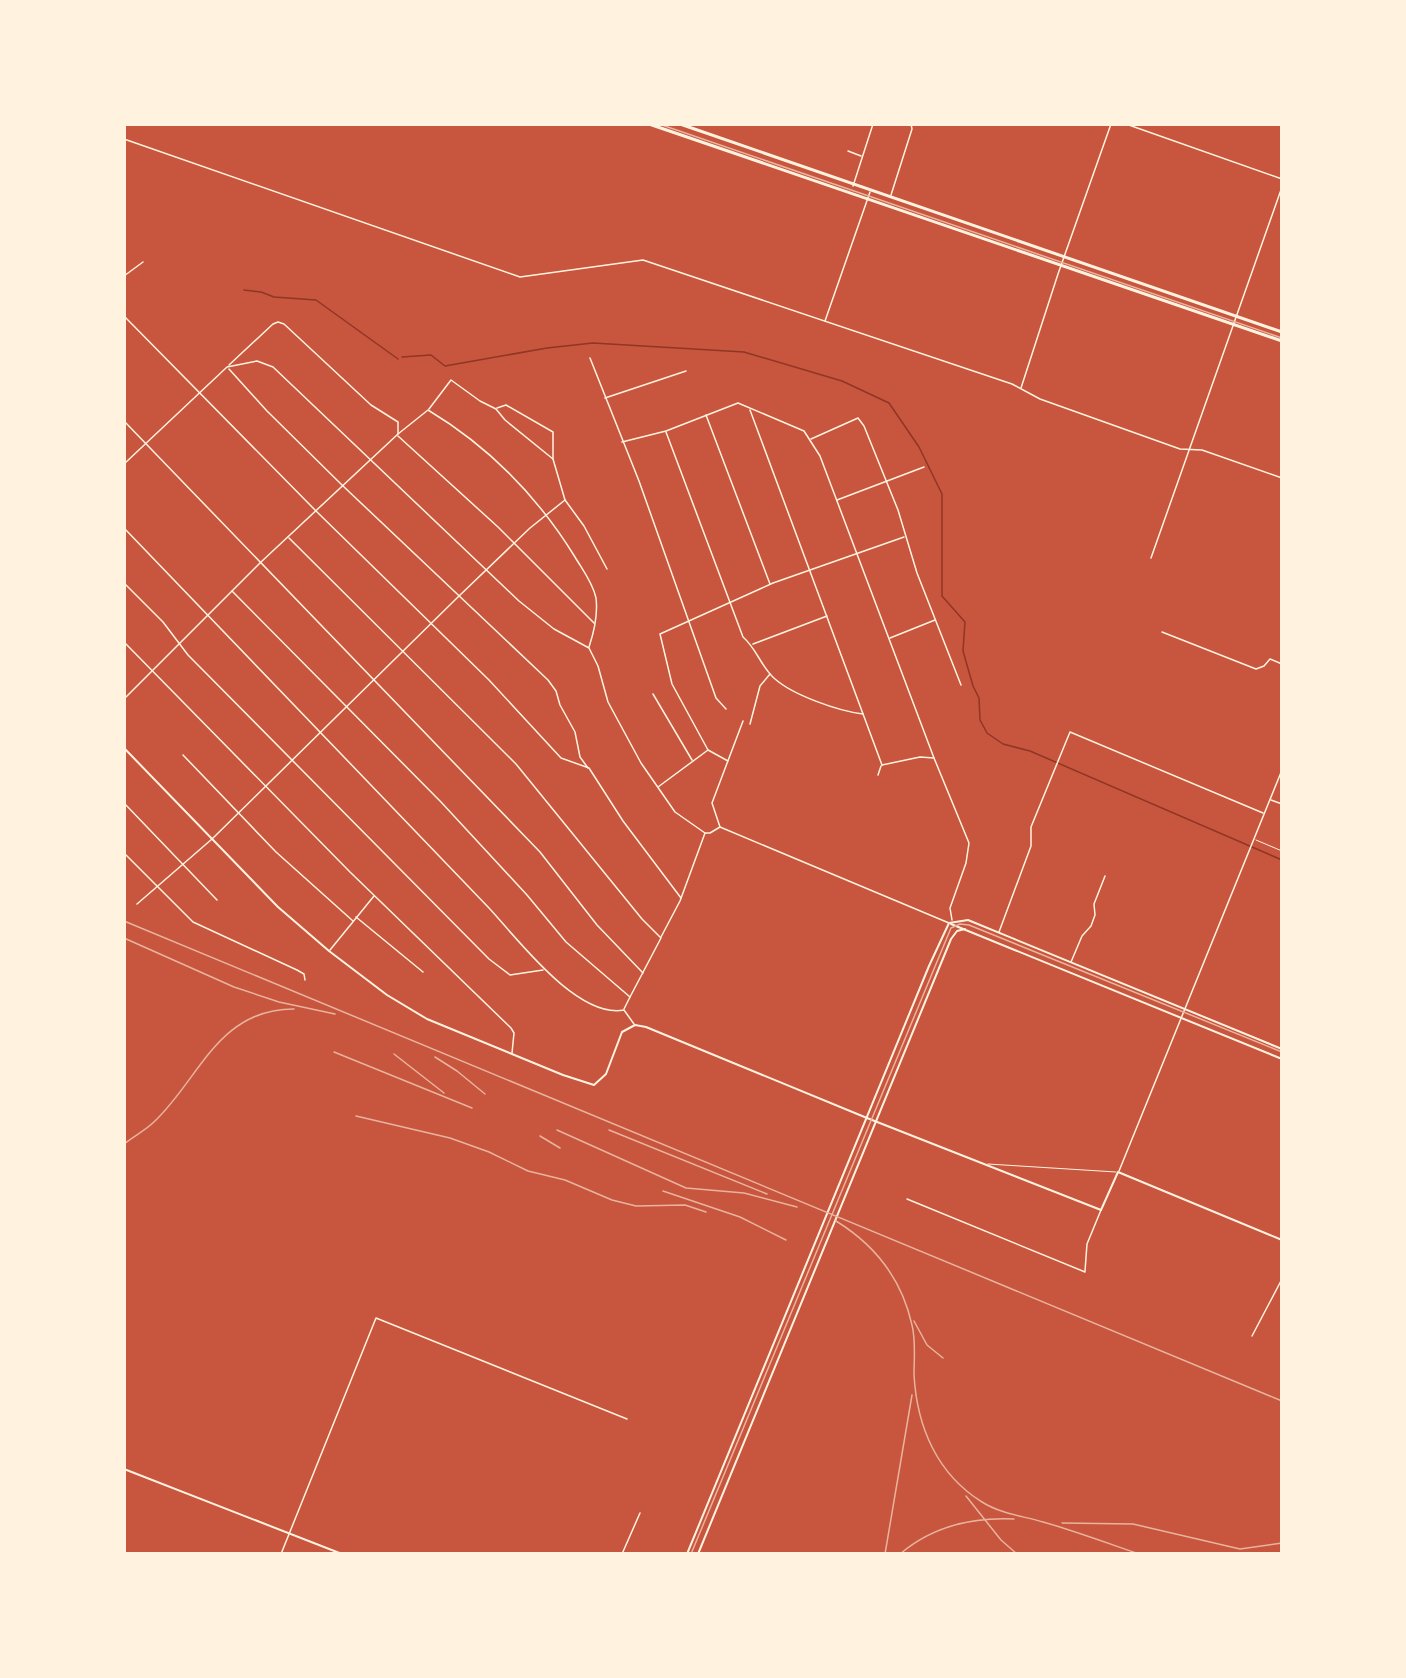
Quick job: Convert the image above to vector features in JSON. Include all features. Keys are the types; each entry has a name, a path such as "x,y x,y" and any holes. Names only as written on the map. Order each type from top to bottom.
{"highway":[{"path":"649,124 1281,341"},
{"path":"680,124 870,192 1281,332"}],"main road":[{"path":"124,748 278,906 329,951 405,1007 512,1055 594,1085 606,1074 622,1032 634,1025 652,1028 867,1118 1101,1209 1118,1172 1281,1240"},
{"path":"687,1554 837,1195 943,932 951,922 962,919 975,923 1281,1049"},
{"path":"951,922 1281,1059"},
{"path":"971,931 969,925 975,923"},
{"path":"698,1554 953,935 965,929"},
{"path":"903,1029 908,1026 912,1032"},
{"path":"124,1468 342,1554"}],"street":[{"path":"853,186 873,124"},
{"path":"890,198 912,129 911,124"},
{"path":"1021,389 1111,124"},
{"path":"1126,124 1281,179"},
{"path":"124,139 520,277 643,260 1021,389 1062,407 1174,447 1202,450 1281,478"},
{"path":"848,151 862,156"},
{"path":"1151,558 1281,187"},
{"path":"824,323 870,192"},
{"path":"124,276 143,262"},
{"path":"124,316 316,511 432,623 561,758 589,768"},
{"path":"124,465 263,332 278,322 292,331 371,405 398,422 398,435 514,543 595,624"},
{"path":"590,358 639,481 716,698 726,709"},
{"path":"227,367 257,361 273,367 486,570 554,629 589,648 598,666 608,702 657,787 675,812 705,833 710,833 720,827"},
{"path":"227,367 267,411 343,486 549,680 575,732 580,757 623,821 681,898"},
{"path":"605,398 686,371"},
{"path":"124,699 261,562 370,459 428,410 451,380 480,401 496,409 505,420 553,459"},
{"path":"622,442 655,431 666,431 738,403 792,424 811,439 969,843 966,864 950,908 951,922 720,827 712,803 743,721"},
{"path":"496,409 506,405 550,429 554,437 553,459 564,500 585,526 607,569"},
{"path":"750,409 882,765 878,774"},
{"path":"428,410 454,426 490,455 518,481 547,517 596,596 595,624 589,648"},
{"path":"706,414 770,584"},
{"path":"811,439 858,418 870,438 887,482 904,537 961,685"},
{"path":"124,421 540,852 597,925 643,973"},
{"path":"666,431 743,637 752,645 759,660 784,685 843,711 864,714"},
{"path":"836,500 924,467"},
{"path":"137,904 238,815 459,596 514,543 536,523 547,517 564,500"},
{"path":"124,528 501,921 543,970 581,998 615,1010 624,1010"},
{"path":"288,537 516,764 642,919 661,938"},
{"path":"729,761 708,750 672,684 659,637 730,601 770,584 904,537"},
{"path":"124,583 163,622 179,645 295,759 489,959 510,975 543,970"},
{"path":"232,591 348,705 527,895 566,942 630,997"},
{"path":"752,645 827,616"},
{"path":"889,638 935,620"},
{"path":"1162,632 1256,669 1264,666 1270,659 1281,664"},
{"path":"124,642 266,788 511,1028 514,1044 512,1055"},
{"path":"750,724 760,686 771,674"},
{"path":"653,694 692,760"},
{"path":"999,933 1031,846 1031,827 1070,732 1264,813"},
{"path":"657,787 708,750"},
{"path":"183,755 238,815 353,921"},
{"path":"575,763 580,757"},
{"path":"882,765 920,757 934,758"},
{"path":"1118,1172 1281,770"},
{"path":"1269,799 1281,804"},
{"path":"124,803 217,900"},
{"path":"624,1010 681,898 705,833"},
{"path":"124,853 193,922 297,970 304,974 304,980"},
{"path":"1071,962 1082,936 1091,926 1095,915 1094,904 1105,876"},
{"path":"329,951 376,895"},
{"path":"356,917 423,972"},
{"path":"624,1010 634,1025"},
{"path":"908,1199 1086,1272 1084,1267 1087,1244 1101,1209"},
{"path":"1252,1336 1281,1279"},
{"path":"280,1554 376,1318 627,1419"},
{"path":"622,1554 640,1513"}],"lane":[{"path":"1254,839 1281,852"},
{"path":"986,1164 1118,1172"}],"waterway":[{"path":"244,290 261,292 274,297 316,300 398,359"},
{"path":"402,357 431,355 445,366 547,348 593,343 744,352 842,381 889,403 919,447 942,494 942,596 965,622 963,651 973,686 979,698 980,720 987,733 1003,744 1030,751 1282,860"}],"tram line":[{"path":"659,124 1282,338"},
{"path":"691,1554 951,928 960,924 969,925 1282,1052"}],"railway":[{"path":"124,921 1282,1401"},
{"path":"124,938 234,987 279,1002 335,1014"},
{"path":"124,1144 148,1127 171,1104 228,1033 247,1020 268,1012 294,1009"},
{"path":"334,1052 472,1108"},
{"path":"394,1054 444,1093"},
{"path":"435,1057 457,1071 485,1094"},
{"path":"356,1116 450,1138 489,1152 528,1171 565,1180 612,1200 636,1206 685,1205 706,1212"},
{"path":"557,1130 686,1188 744,1193 797,1207"},
{"path":"609,1130 767,1194"},
{"path":"540,1136 560,1148"},
{"path":"663,1191 740,1217 786,1240"},
{"path":"836,1221 875,1253 885,1265 901,1293 913,1331 916,1394 925,1431 932,1447 953,1478 966,1491 997,1509 1067,1529 1139,1554"},
{"path":"914,1321 927,1345 943,1358"},
{"path":"885,1554 912,1395"},
{"path":"966,1496 1001,1540 1017,1554"},
{"path":"900,1554 926,1536 954,1525 983,1520 1014,1519"},
{"path":"1062,1523 1133,1524 1240,1549 1282,1543"}]}
